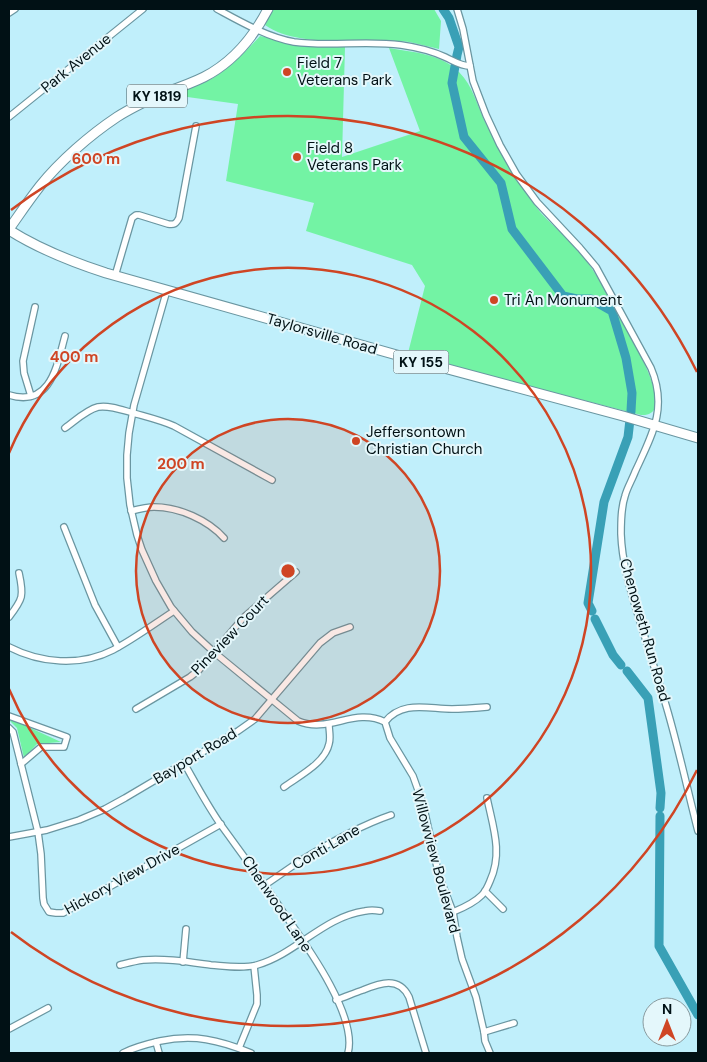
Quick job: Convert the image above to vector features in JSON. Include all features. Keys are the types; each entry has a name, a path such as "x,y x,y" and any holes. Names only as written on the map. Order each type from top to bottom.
{"main road":[{"name":"KY 1819","path":"9,230 41,185 76,149 96,132 141,104 203,78 218,69 244,46 257,29 268,9"},
{"name":"Taylorsville Road","path":"9,230 53,254 115,276 698,438"}],"street":[{"path":"9,14 15,9"},
{"name":"Park Avenue","path":"9,117 143,9"},
{"path":"216,9 257,29 293,42 392,44 425,50 446,57 458,64 470,66"},
{"name":"Chenoweth Run Road","path":"457,9 473,80 488,120 510,163 537,202 596,267 655,378 658,393 655,426 627,491 621,525 622,547 633,596 666,705 698,831"},
{"path":"115,276 131,220 134,216 139,215 173,224 177,222 196,126"},
{"path":"167,290 132,413 127,455 127,478 131,511 137,535 156,581 174,611 192,632 215,653 298,721 311,725 329,724 358,717 374,718 385,722 398,712 412,707 451,709 487,707"},
{"path":"31,396 22,361 35,307"},
{"path":"9,396 24,398 31,396 39,393 50,384 65,336"},
{"path":"65,428 89,411 109,407 156,419 174,426 272,480"},
{"path":"131,511 153,507 188,514 213,528 224,538"},
{"path":"64,527 95,605 118,647"},
{"name":"Pineview Court","path":"136,709 199,670 244,618 296,572"},
{"path":"9,616 18,605 22,596 19,573"},
{"path":"9,647 34,657 60,661 95,657 118,647 174,611"},
{"name":"Bayport Road","path":"9,838 79,820 184,763 245,726 255,719 320,643 333,633 350,627"},
{"path":"9,716 67,737 64,747 41,747 21,764"},
{"name":"Willowview Boulevard","path":"385,722 390,738 413,776 423,804 439,876 453,912 462,959 476,998 485,1041 490,1053"},
{"path":"284,787 323,757 330,743 329,724"},
{"name":"Hickory View Drive","path":"9,728 13,732 38,832 43,898 49,912 63,912 79,904 221,824"},
{"name":"Chenwood Lane","path":"184,763 221,824 303,941 325,976 342,1014 349,1036 348,1053"},
{"path":"453,912 474,901 485,891 495,868 497,853 487,798"},
{"name":"Conti Lane","path":"264,885 301,860 356,829 391,815"},
{"path":"485,891 503,909"},
{"path":"120,965 152,960 230,967 254,966 277,958 338,920 362,911 380,911"},
{"path":"183,962 186,929"},
{"path":"239,1048 257,1004 254,966"},
{"path":"336,1000 381,983 390,982 398,984 409,997 426,1053"},
{"path":"9,1029 48,1008"},
{"path":"484,1032 514,1023"},
{"path":"123,1053 139,1046 156,1042 194,1038 209,1039 251,1053"},
{"path":"156,1042 158,1053"}],"green space":[{"path":"272,9 434,9 441,21 439,49 402,41 328,41 294,37 265,25"},
{"path":"260,36 311,47 345,47 342,157 420,131 389,48 417,53 444,61 459,72 471,89 485,122 509,167 523,188 541,213 583,256 600,282 646,368 656,397 655,408 649,414 641,415 408,353 425,286 412,265 306,231 314,203 226,181 238,104 173,95 220,74 238,59"},
{"path":"11,719 61,742 37,744 24,758 17,728 10,721"}],"waterway":[{"path":"443,9 449,18 459,47 452,83 464,137 501,183 512,229 563,296 591,299 612,311 626,358 632,393 628,437 604,502 588,603 592,611"},
{"path":"595,619 613,655 621,665"},
{"path":"627,671 648,698 661,793 660,808"},
{"path":"660,816 659,946 698,1015"}],"place":[{"name":"Field 7 Veterans Park","path":"287,72"},
{"name":"Field 8 Veterans Park","path":"297,157"},
{"name":"Tri Ân Monument","path":"494,300"},
{"name":"Jeffersontown Christian Church","path":"356,441"}]}
